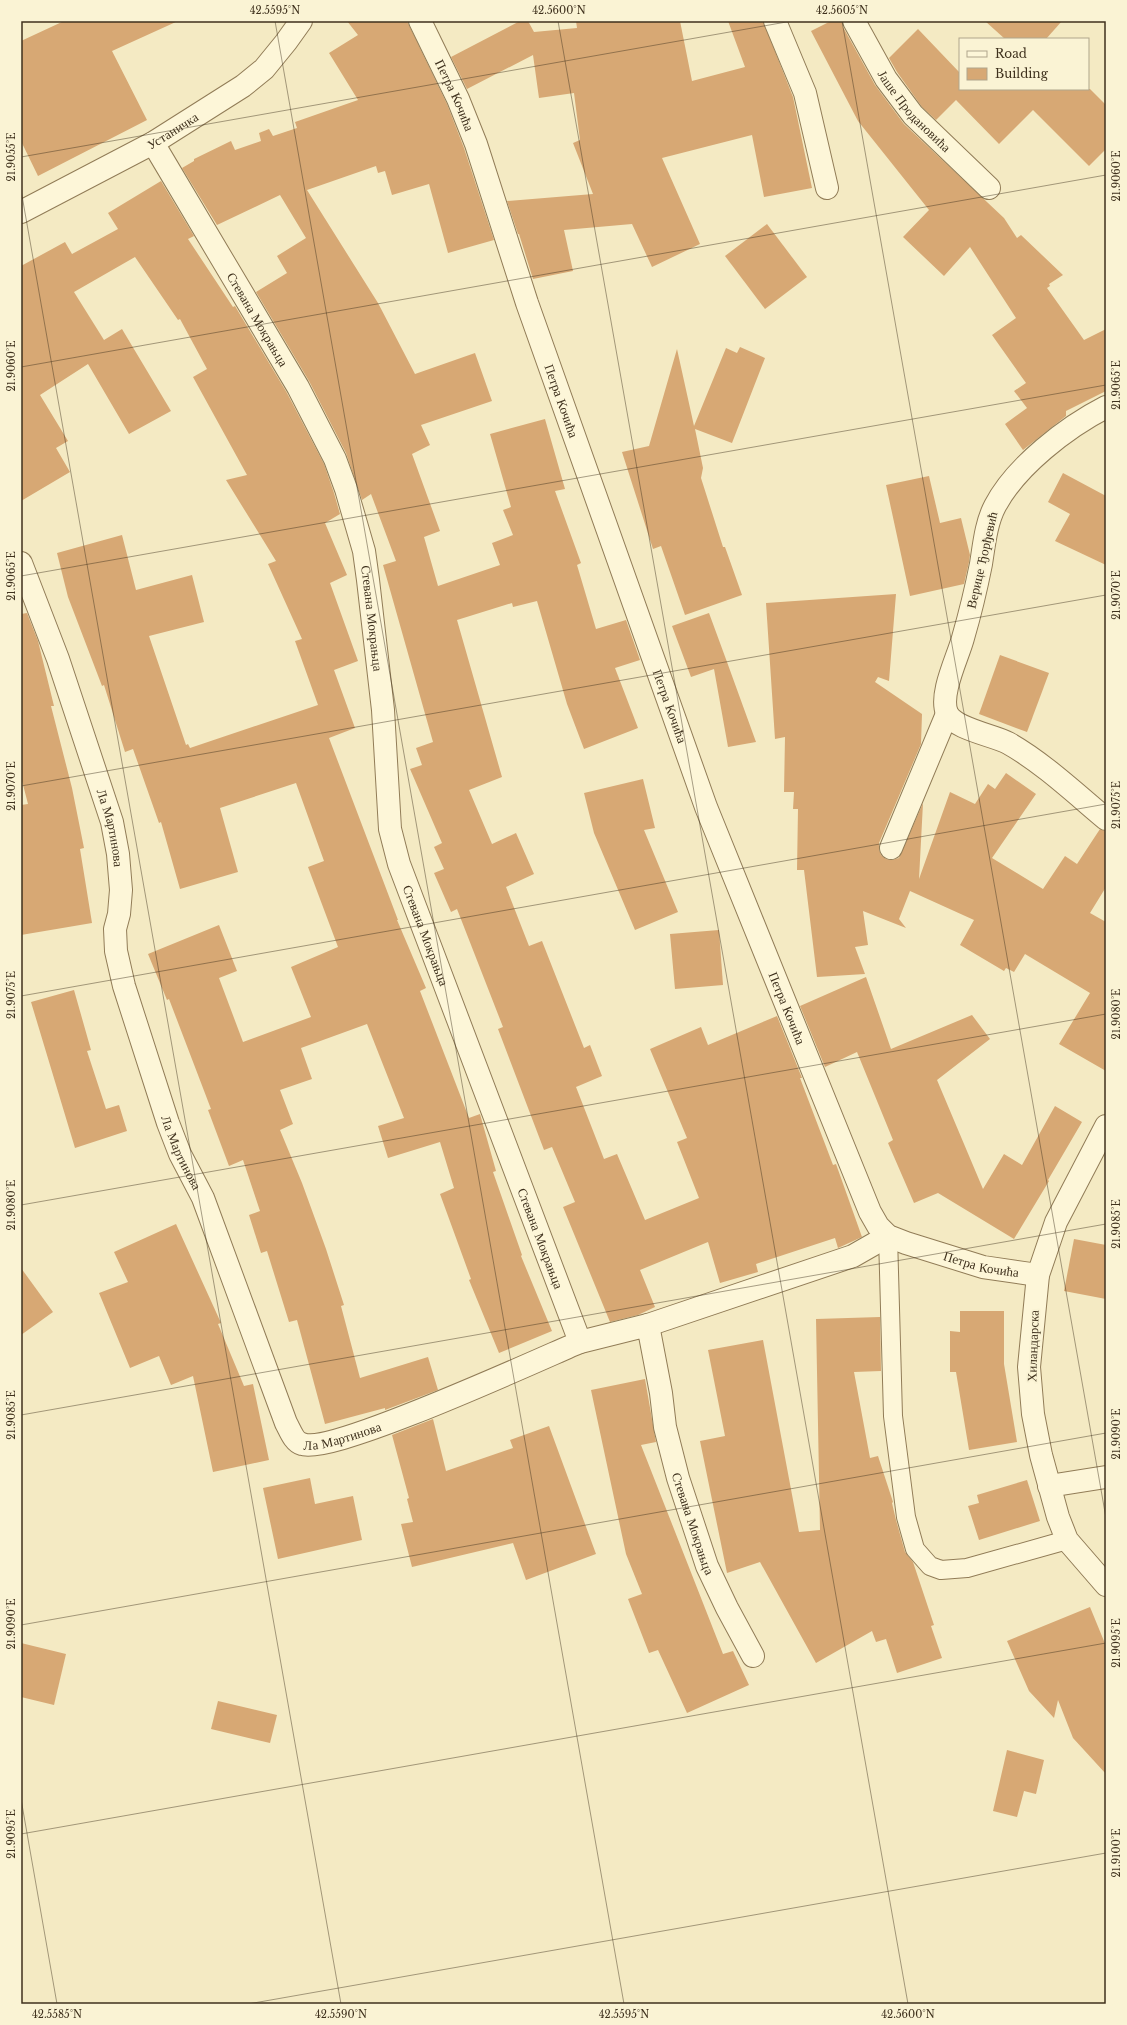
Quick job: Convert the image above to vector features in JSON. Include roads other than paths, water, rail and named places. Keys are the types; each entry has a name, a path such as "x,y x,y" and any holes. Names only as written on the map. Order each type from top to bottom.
{"street":[{"name":"Устаничка","path":"21,212 153,143 243,86 264,69 301,21"},
{"name":"Петра Кочића","path":"420,21 458,99 476,144 527,303 706,807 870,1212 878,1226 888,1236 936,1254 983,1267 1038,1275"},
{"path":"776,21 805,93 827,188"},
{"name":"Јаше Продановића","path":"854,21 886,79 913,115 989,188"},
{"name":"Стевана Мокрањца","path":"153,143 298,387 335,459 346,489 364,551 383,710 390,829 399,864 580,1342"},
{"name":"Верице Ђорђевић","path":"891,848 947,714 946,696 963,639 994,506 1009,485 1029,463 1057,438 1082,419 1106,407"},
{"name":"Ла Мартинова","path":"21,563 58,659 112,822 118,854 120,890 119,914 115,929 116,951 124,986 168,1123 180,1154 203,1198 286,1423 294,1437 300,1444 308,1445 348,1436 400,1418 580,1342"},
{"path":"947,714 956,723 1008,743 1045,769 1106,819"},
{"name":"Хиландарска","path":"1106,1126 1056,1222 1038,1275 1030,1367 1033,1414 1049,1486 1058,1517 1067,1540 1106,1585"},
{"path":"580,1342 648,1325 853,1256 888,1236"},
{"name":"Стевана Мокрањца","path":"648,1325 661,1393 664,1427 678,1478 707,1566 727,1608 753,1656"},
{"path":"1049,1486 1106,1477"}],"lane":[{"path":"888,1236 894,1416 906,1517 915,1549 930,1566 941,1570 953,1570 967,1568 1067,1540"}]}
